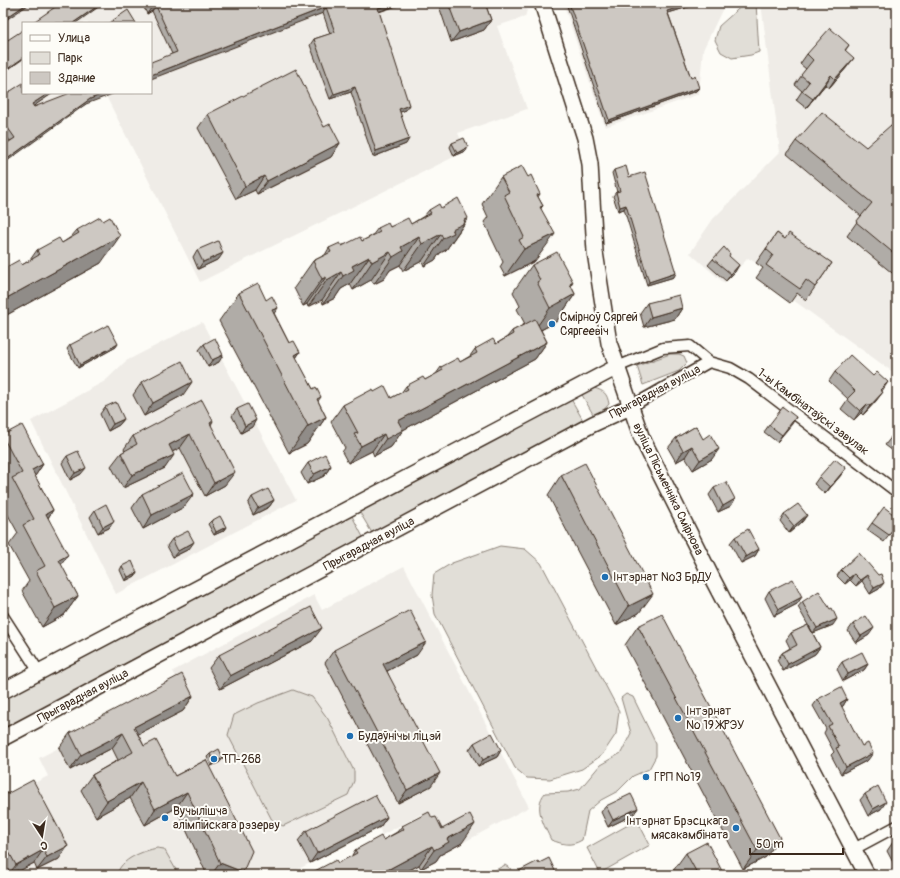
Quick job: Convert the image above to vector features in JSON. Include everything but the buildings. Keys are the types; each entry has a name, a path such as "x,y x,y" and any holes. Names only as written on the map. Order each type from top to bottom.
{"street":[{"name":"вуліца Пісьменніка Смірнова","path":"542,3 586,144 590,164 595,252 609,343 630,407 641,436 712,580 867,875"},
{"name":"Прыгарадная вуліца","path":"3,691 617,367 663,348 690,346 709,362 630,407 592,424 3,738"},
{"name":"1-ы Камбінатаўскі завулак","path":"709,362 730,368 749,379 897,492"},
{"path":"3,616 38,672"},
{"path":"854,849 897,826"}],"shaded area":[{"path":"3,3 525,3 527,10 525,17 497,26 527,109 458,133 466,151 200,282 106,96 86,104 3,164"},
{"path":"563,3 729,3 722,10 703,50 699,94 605,127"},
{"path":"761,3 897,3 897,375 793,300 790,303 756,278 764,268 748,258 724,283 690,253 713,219 780,152"},
{"path":"202,322 296,500 116,594 31,421 105,381 126,361"},
{"name":"Будаўнічы ліцэй","path":"404,566 529,807 442,854 422,814 382,835 379,827 287,875 3,875 3,804 23,789 48,776 39,758 180,685 173,671 314,595 322,610"}],"green space":[{"path":"745,3 756,3 759,52 732,58 721,52 715,40 719,26"},
{"path":"670,354 679,354 684,356 687,363 679,371 643,385 637,366"},
{"path":"594,388 604,393 609,404 601,413 594,416 581,393"},
{"path":"571,399 584,422 372,533 359,511"},
{"path":"352,516 363,537 3,729 3,700"},
{"path":"500,546 525,549 541,563 619,711 616,734 602,755 582,769 550,779 527,778 515,768 435,614 432,595 434,574 452,563"},
{"path":"293,690 312,697 328,719 354,771 354,781 348,795 283,826 272,820 228,735 234,715 258,703"},
{"path":"626,694 633,697 656,744 656,756 649,769 633,776 618,791 601,800 588,811 582,840 574,844 563,844 551,840 541,816 540,804 542,798 545,793 568,792 580,789 600,765 621,753 631,733 621,698"},
{"path":"637,820 650,845 600,873 587,848"},
{"path":"157,848 164,849 179,875 117,875 119,869 127,860 145,851"},
{"path":"505,865 511,869 513,875 486,875"}],"place":[{"name":"Смірноў Сяргей Сяргеевіч","path":"552,324"},
{"name":"Інтэрнат №3 БрДУ","path":"605,577"},
{"name":"Інтэрнат № 19 ЖРЭУ","path":"678,718"},
{"name":"Будаўнічы ліцэй","path":"350,736"},
{"name":"ТП-268","path":"214,759"},
{"name":"ГРП №19","path":"646,777"},
{"name":"Вучылішча алімпійскага рэзерву","path":"165,818"},
{"name":"Інтэрнат Брэсцкага мясакамбіната","path":"736,828"}]}
